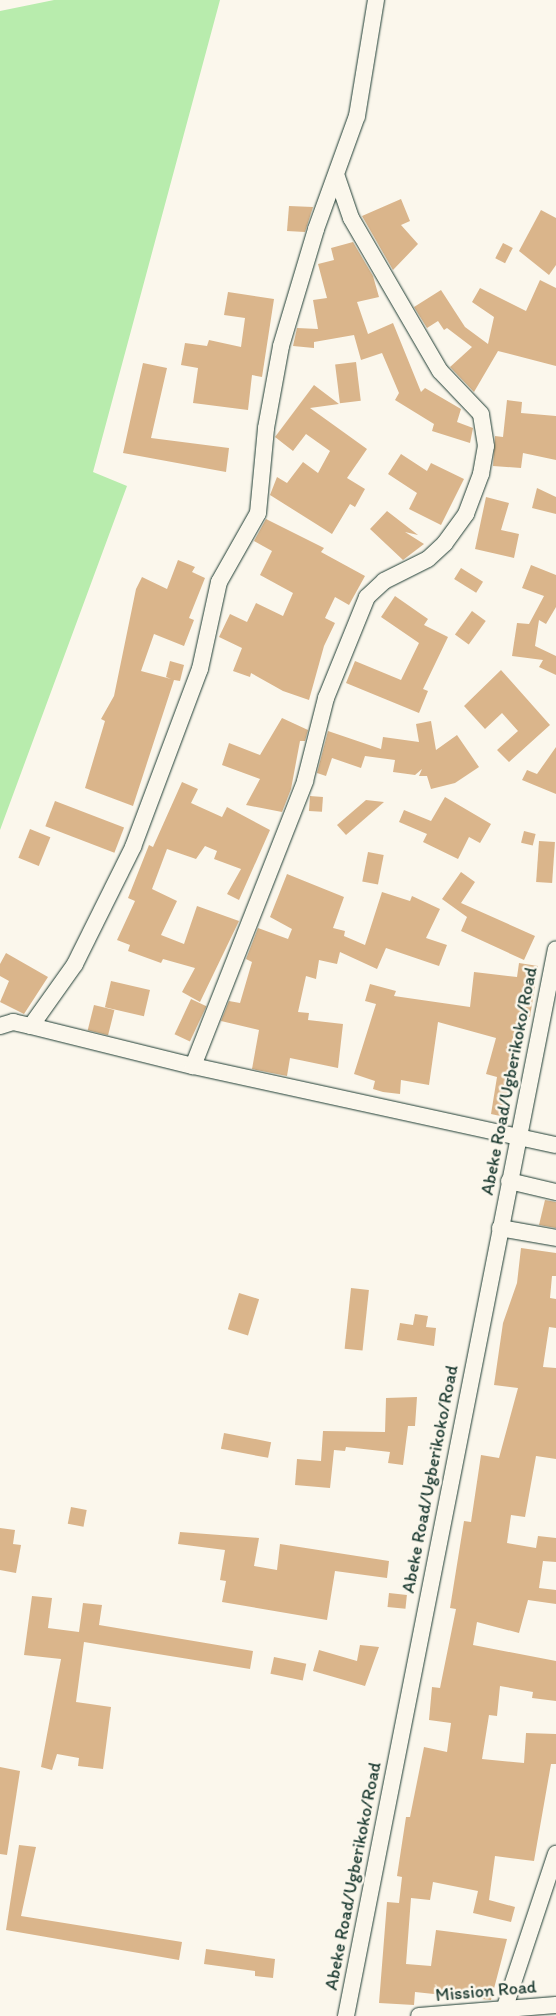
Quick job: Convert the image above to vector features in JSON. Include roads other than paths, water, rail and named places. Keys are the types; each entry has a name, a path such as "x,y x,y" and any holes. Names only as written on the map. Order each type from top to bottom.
{"street":[{"path":"32,1026 75,964 132,847 200,669 219,582 258,512 266,428 281,346 316,229 337,177 358,116 376,0"},
{"path":"193,1066 305,781 326,698 367,597 384,581 428,559 445,543 466,514 481,474 486,446 482,414 440,371 351,218 337,177"},
{"name":"Abeke Road/Ugberikoko/Road","path":"346,2016 517,1136 556,950"},
{"path":"0,1026 13,1022 32,1026 193,1066 556,1145"},
{"path":"509,1181 556,1192"},
{"path":"500,1228 556,1238"},
{"path":"503,2012 556,1854"},
{"name":"Mission Road","path":"419,2016 503,2012 556,2005"}]}
